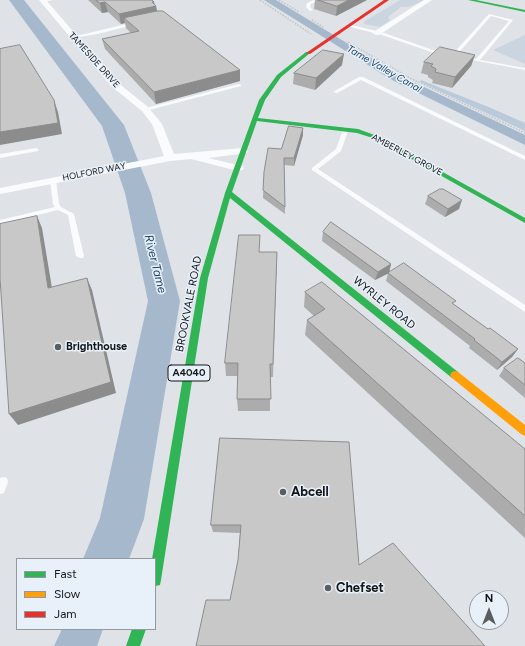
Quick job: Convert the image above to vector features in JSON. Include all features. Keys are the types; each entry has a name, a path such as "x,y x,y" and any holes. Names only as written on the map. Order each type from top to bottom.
{"main road":[{"name":"A4040","path":"348,25 387,0"},
{"path":"470,0 525,11"},
{"path":"504,0 525,4"},
{"name":"BROOKVALE ROAD","path":"156,574 204,278 228,193 262,100 279,76 300,58 348,25"},
{"name":"AMBERLEY GROVE","path":"255,119 346,128 378,138 525,221"},
{"name":"WYRLEY ROAD","path":"228,193 525,431"},
{"path":"133,646 139,630"}],"street":[{"name":"TAMESIDE DRIVE","path":"45,0 114,84 146,109 157,124 170,158"},
{"path":"376,33 429,0"},
{"name":"HOLFORD WAY","path":"0,191 144,162 243,151"},
{"name":"HOLFORD WAY","path":"189,157 238,168"}],"lane":[{"path":"311,10 308,7 309,3 316,0"},
{"path":"453,56 490,15 511,20 477,60"},
{"path":"74,37 102,32 139,21"},
{"path":"348,25 438,53 525,69"},
{"path":"335,92 361,78 525,158"},
{"path":"146,109 239,85"},
{"path":"346,128 339,150 314,169 525,309"},
{"path":"0,156 36,150"},
{"path":"53,180 56,204 59,208 71,214 80,256"},
{"path":"0,222 59,208"}],"path":[{"path":"260,0 311,34 306,38"},
{"path":"344,40 410,78 525,133"}],"shaded area":[{"path":"400,0 425,0 408,7 401,7 388,17 390,20 380,27 364,24 365,21"},
{"path":"525,35 525,64 493,50"},
{"path":"421,80 525,123 525,131 420,82"}],"water":[{"name":"Tame Valley Canal","path":"264,0 276,0 403,77 525,135 525,145 392,80"},
{"path":"62,630 103,630 97,646 54,646"}],"building":[{"path":"96,0 152,0 156,6 119,14 105,2 100,3"},
{"path":"318,0 349,0 337,6"},
{"path":"163,11 240,70 154,92 102,39 139,31 124,18"},
{"path":"20,45 54,100 58,123 0,132 0,49"},
{"path":"440,47 475,55 455,77 435,72 436,69 431,66 433,64 424,62"},
{"path":"323,50 344,54 316,78 294,73"},
{"path":"289,126 303,128 294,158 284,158 285,207 263,190 268,148 281,149"},
{"path":"440,189 443,189 462,200 448,209 428,196"},
{"name":"Brighthouse","path":"37,216 48,288 87,278 111,382 9,414 0,278 0,224"},
{"path":"331,222 391,264 378,272 323,232"},
{"path":"239,235 260,235 259,252 277,252 273,364 270,364 271,399 237,399 238,363 225,363"},
{"path":"404,263 456,301 452,303 488,329 490,328 518,349 502,362 474,340 475,339 388,273"},
{"path":"322,282 525,449 525,516 307,320 325,309 305,292"},
{"path":"518,358 525,363 525,385 504,368"},
{"path":"220,438 349,442 359,565 393,543 469,628 469,630 471,630 485,646 196,646 206,600 230,600 238,560 241,525 211,525"}],"waterway":[{"name":"River Tame","path":"16,0 113,125 138,193 164,301 122,519 106,558"}],"traffic: fast":[{"path":"470,0 525,11"},
{"path":"156,574 204,278 228,193 262,100 279,76 308,53"},
{"path":"255,119 358,131 378,138 525,221"},
{"path":"228,193 455,375"},
{"path":"133,646 139,630"}],"traffic: slow":[{"path":"455,375 525,431"}],"traffic: jam":[{"path":"308,53 387,0"}],"place":[{"name":"Brighthouse","path":"58,347"},
{"name":"Abcell","path":"283,492"},
{"name":"Chefset","path":"328,588"}]}
